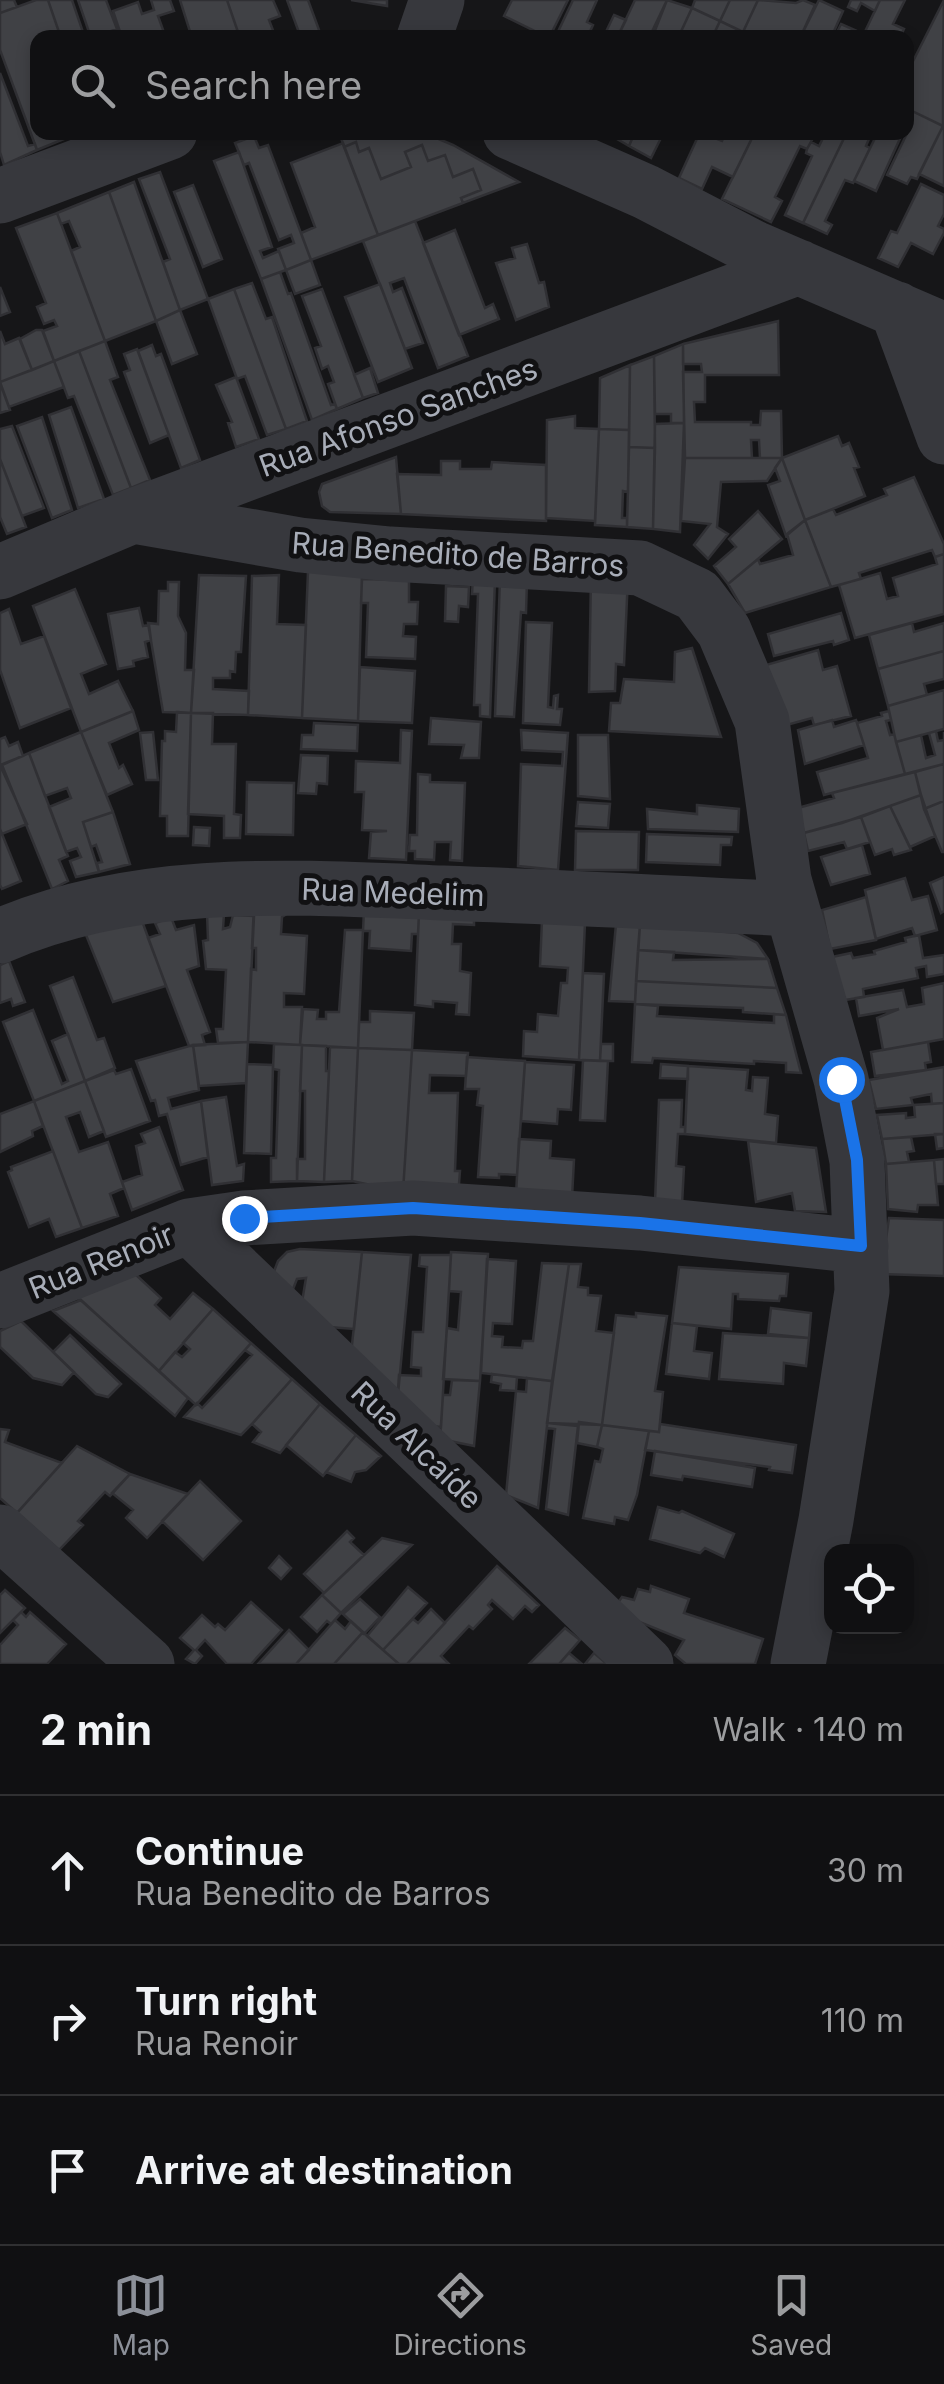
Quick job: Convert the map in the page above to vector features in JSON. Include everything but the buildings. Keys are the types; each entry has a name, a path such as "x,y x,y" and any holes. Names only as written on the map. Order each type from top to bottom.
{"street":[{"path":"427,30 437,0"},
{"path":"0,196 149,140"},
{"path":"528,140 921,320 944,437"},
{"name":"Rua Afonso Sanches","path":"0,572 132,516 701,306 798,266"},
{"name":"Rua Benedito de Barros","path":"132,516 300,545 640,568 697,594 724,632 762,720 784,880 841,1079 857,1160 862,1291 826,1520 798,1664"},
{"name":"Rua Medelim","path":"0,936 91,906 212,890 316,888 792,909"},
{"name":"Rua Renoir","path":"0,1302 188,1226 244,1218 413,1208 640,1223 861,1246"},
{"name":"Rua Alcaíde","path":"188,1226 646,1664"},
{"path":"0,1532 147,1664"}],"route":[{"path":"244,1218 413,1208 640,1223 861,1246 857,1160 841,1079"}]}
